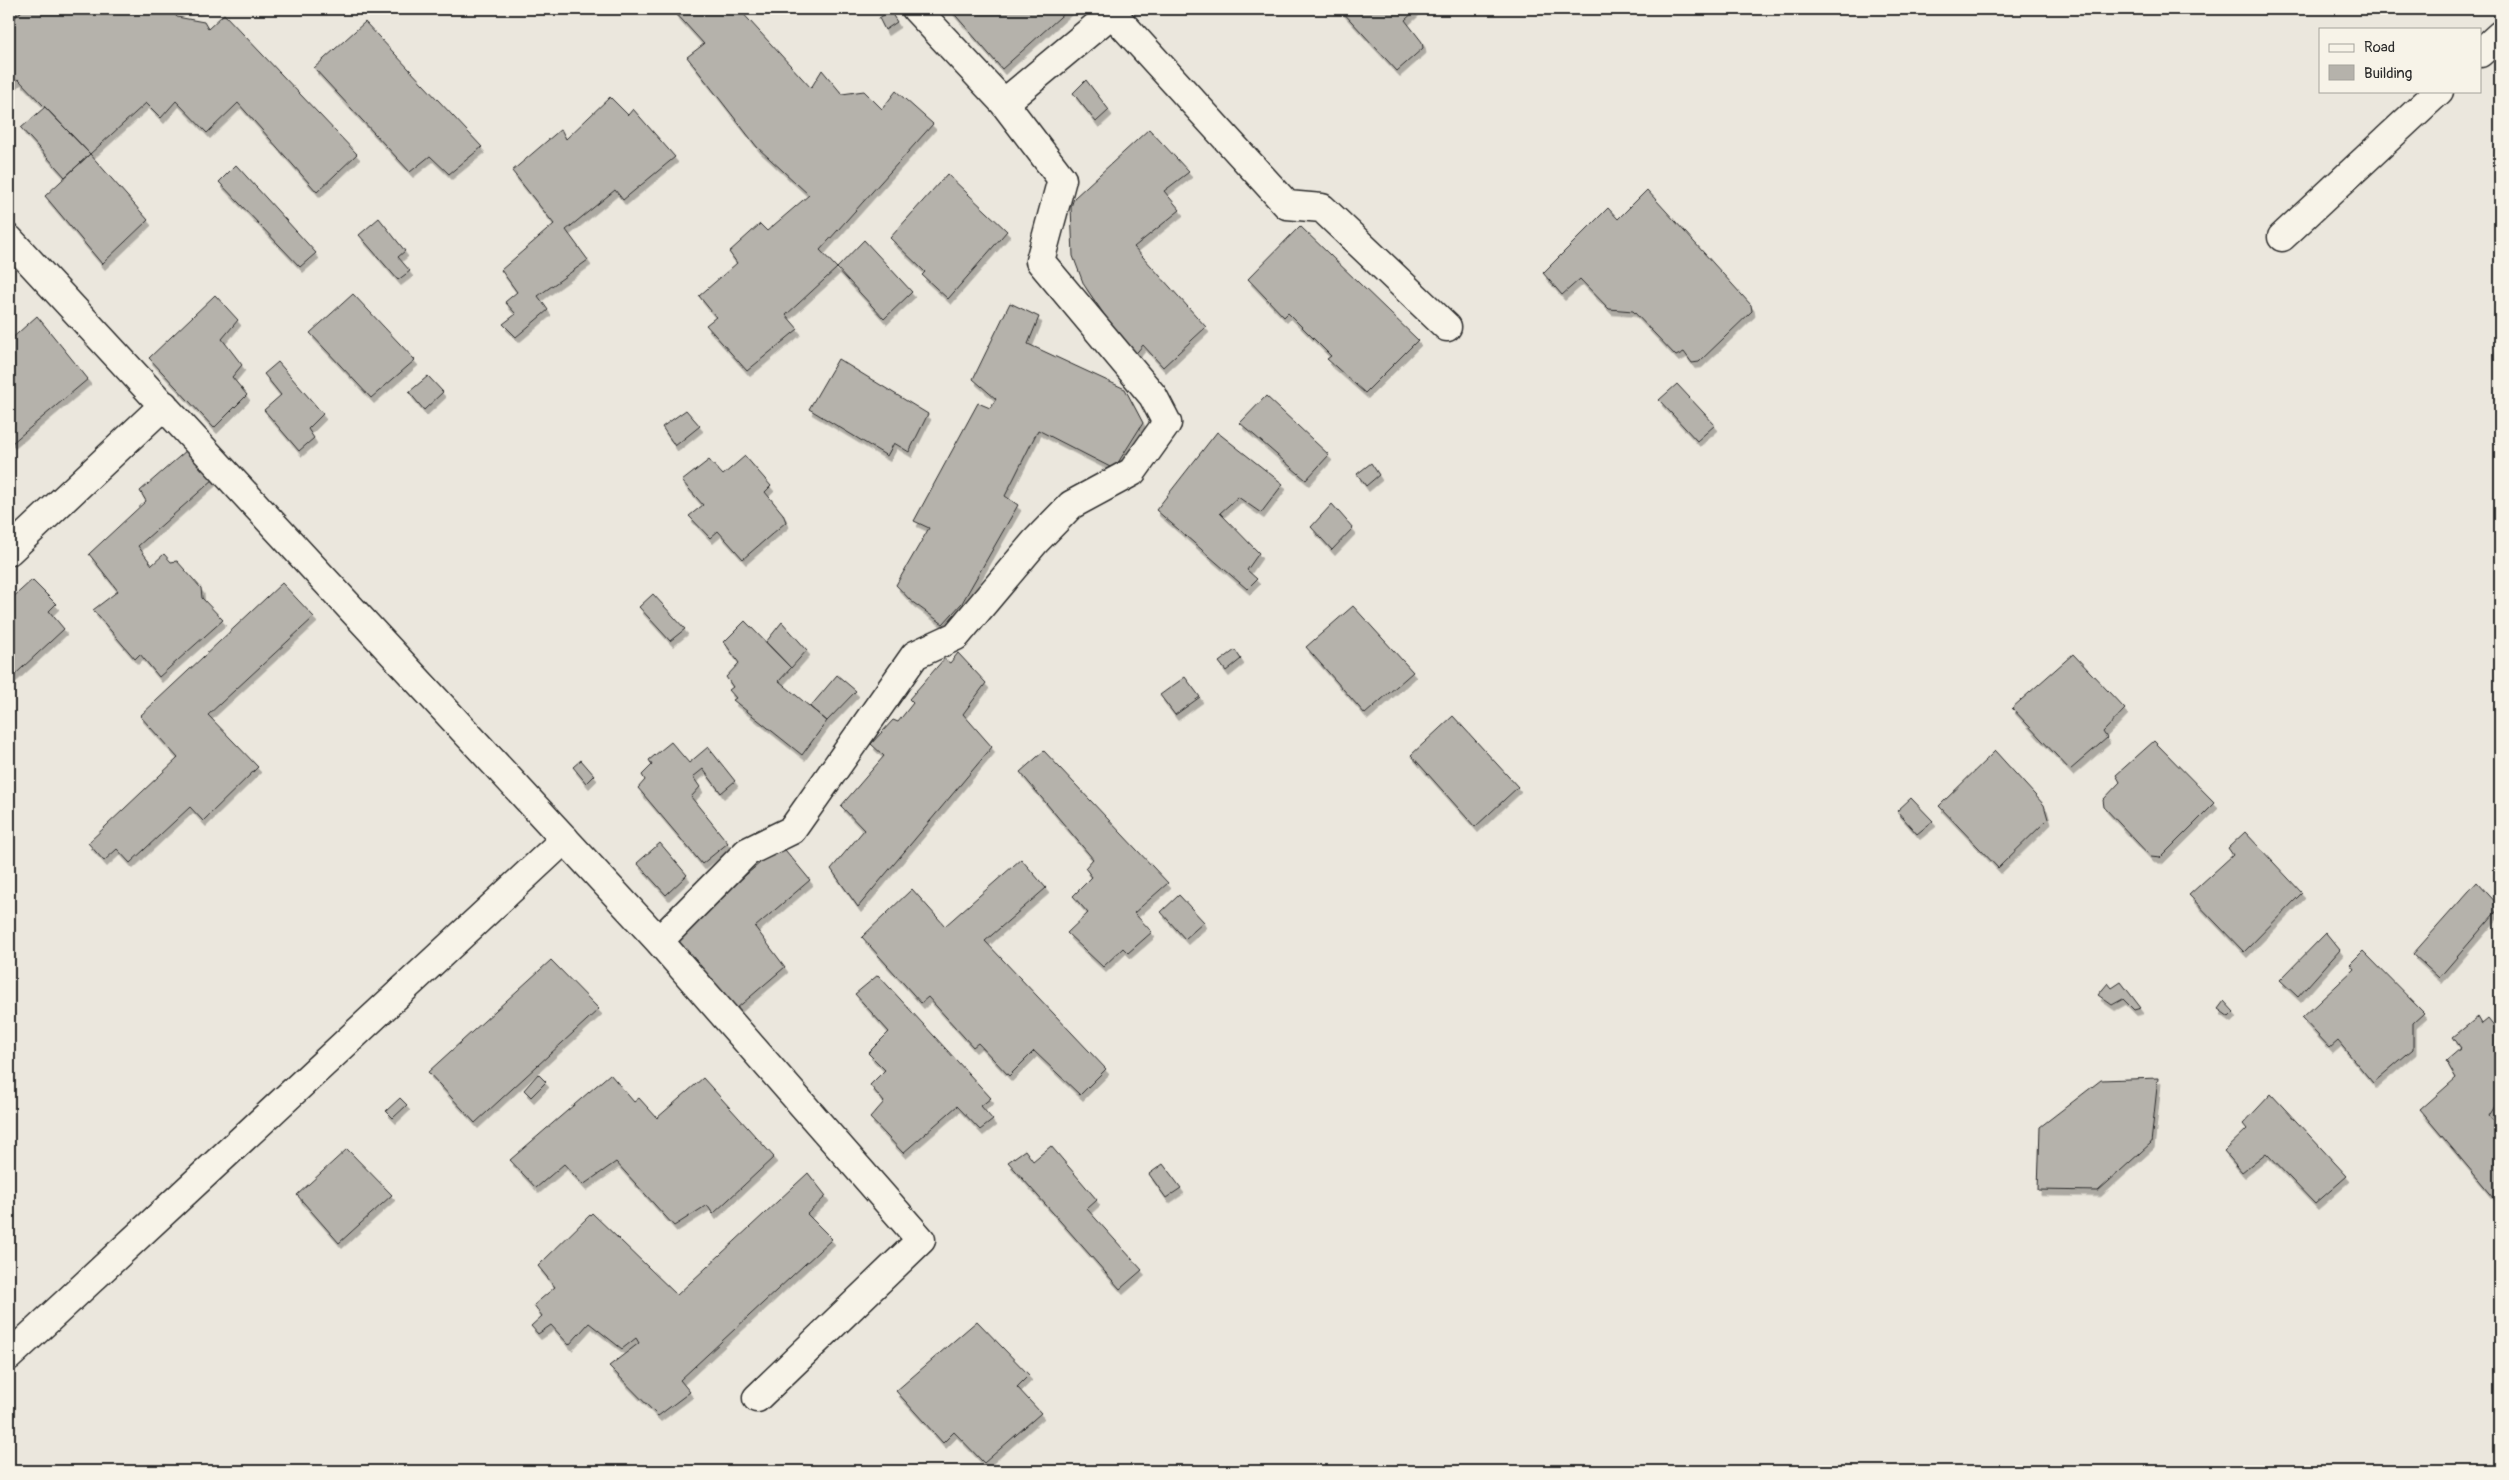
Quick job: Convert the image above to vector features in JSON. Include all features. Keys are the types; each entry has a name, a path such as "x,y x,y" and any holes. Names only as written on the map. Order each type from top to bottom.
{"street":[{"path":"660,941 747,852 792,830 916,655 956,636 1047,530 1071,506 1132,472 1167,423 1153,396 1040,261 1062,179 1004,103 916,9"},
{"path":"1004,103 1114,11 1287,205 1322,208 1447,327"},
{"path":"2482,51 2500,35"},
{"path":"2282,237 2438,92"},
{"path":"9,239 660,941 921,1240 757,1398"},
{"path":"9,551 164,405"},
{"path":"9,1356 565,839"}],"building":[{"path":"9,9 24,9 9,22"},
{"path":"24,9 172,9 177,17 204,22 208,29 224,14 357,154 317,192 238,103 207,133 176,101 161,118 146,103 90,154 18,79 9,87 9,23"},
{"path":"676,9 739,9 811,88 822,70 842,94 864,91 882,109 896,91 933,124 820,250 837,268 786,315 798,329 747,371 706,325 716,317 699,296 737,263 729,252 760,224 767,231 809,195 757,147 687,57 704,44 674,11"},
{"path":"950,9 1069,9 1002,69"},
{"path":"1340,9 1417,9 1405,20 1422,42 1423,48 1397,71"},
{"path":"890,11 897,22 885,30 879,18"},
{"path":"365,22 482,147 449,174 430,156 410,172 314,68"},
{"path":"1086,80 1109,110 1096,122 1073,93"},
{"path":"610,97 628,115 633,109 675,157 623,200 615,190 566,230 588,260 538,296 548,310 516,337 503,324 516,314 505,302 517,292 501,270 554,224 512,171 561,129 566,139"},
{"path":"45,107 90,154 65,177 21,128"},
{"path":"1149,129 1189,172 1164,191 1180,210 1134,247 1206,327 1163,367 1143,345 1133,357 1084,285 1073,256 1071,207 1074,198"},
{"path":"90,154 148,220 102,264 45,196"},
{"path":"236,165 316,253 300,267 219,182"},
{"path":"947,174 1007,231 948,299 922,275 925,272 890,238"},
{"path":"1647,190 1751,305 1752,311 1699,362 1692,363 1684,352 1676,356 1633,311 1609,309 1580,279 1562,295 1543,273 1608,208 1618,219"},
{"path":"379,218 405,251 398,257 410,271 398,280 359,235"},
{"path":"1300,226 1418,340 1365,393 1327,359 1331,356 1288,313 1284,317 1248,279"},
{"path":"864,240 912,292 884,319 837,268"},
{"path":"353,294 415,360 371,398 310,333"},
{"path":"215,295 238,320 222,339 242,365 232,377 247,395 214,428 149,358"},
{"path":"1010,303 1039,317 1028,344 1125,389 1143,423 1114,469 1038,430 1005,496 1018,505 962,603 943,624 911,601 896,585 929,528 914,521 978,403 990,408 996,399 973,379"},
{"path":"37,316 88,379 12,443 9,439 9,341"},
{"path":"838,359 928,414 909,452 894,443 887,456 809,409"},
{"path":"278,362 323,414 308,429 314,438 299,451 264,410 281,395 264,374"},
{"path":"428,376 443,392 424,410 409,392"},
{"path":"1677,384 1715,425 1697,441 1659,400"},
{"path":"1266,396 1329,455 1306,480 1240,423"},
{"path":"686,410 700,426 675,446 662,427"},
{"path":"1217,432 1283,484 1261,513 1238,497 1220,513 1259,553 1247,570 1257,579 1247,589 1156,510"},
{"path":"187,450 214,479 138,546 152,565 164,554 171,562 177,561 201,588 202,598 223,620 159,677 140,654 135,659 93,610 118,591 89,554 146,501 140,491"},
{"path":"745,456 771,486 765,492 783,514 786,522 743,559 718,531 710,538 689,516 703,505 682,481 709,460 723,475"},
{"path":"1371,463 1379,475 1366,486 1357,474"},
{"path":"1332,504 1353,528 1332,550 1311,527"},
{"path":"32,580 56,604 49,611 64,629 9,680 9,601"},
{"path":"282,583 314,617 208,715 258,767 203,821 190,807 130,863 117,849 104,861 88,843 178,758 140,716"},
{"path":"653,594 685,629 670,641 639,607"},
{"path":"1353,606 1413,672 1365,714 1306,647"},
{"path":"745,621 791,668 779,681 827,721 802,755 733,700 736,698 729,690 733,687 726,677 739,663 724,642"},
{"path":"782,622 807,650 791,668 766,642"},
{"path":"1235,650 1241,659 1226,671 1219,662"},
{"path":"958,653 986,683 963,714 992,747 858,907 831,869 864,830 841,806 884,756 871,744 893,720 898,722 913,703 909,699 944,659 950,663"},
{"path":"2073,654 2125,709 2103,732 2107,738 2070,770 2012,708"},
{"path":"837,675 856,691 827,721 810,707"},
{"path":"1185,677 1200,697 1175,715 1160,695"},
{"path":"1453,716 1518,787 1475,827 1411,755"},
{"path":"2154,741 2215,803 2160,858 2151,857 2104,807 2103,800 2120,782 2116,775"},
{"path":"671,742 689,763 708,747 735,781 721,793 703,769 693,777 700,787 691,797 728,843 702,864 638,788 645,780 642,775 652,765 649,760"},
{"path":"1044,751 1168,883 1134,913 1152,932 1128,953 1123,948 1103,967 1067,933 1088,913 1073,896 1092,877 1085,868 1093,859 1020,772"},
{"path":"1995,751 2044,805 2048,819 1998,868 1939,806"},
{"path":"581,760 594,775 586,783 573,767"},
{"path":"1911,798 1933,821 1917,834 1897,811"},
{"path":"2245,832 2302,893 2244,952 2189,895 2233,855 2228,848"},
{"path":"660,843 687,875 666,895 637,863"},
{"path":"781,845 810,880 755,927 785,967 736,1009 672,938"},
{"path":"1021,859 1046,888 985,941 1106,1069 1080,1095 1034,1051 1009,1076 978,1043 973,1047 928,997 921,1003 862,937 912,889 945,926"},
{"path":"2477,882 2500,907 2439,978 2413,954"},
{"path":"1179,895 1204,922 1185,939 1161,912"},
{"path":"2326,933 2340,950 2298,997 2280,980"},
{"path":"2363,951 2424,1013 2413,1023 2413,1049 2373,1083 2338,1041 2330,1048 2302,1018 2354,969 2350,964"},
{"path":"551,960 599,1009 475,1123 428,1072"},
{"path":"878,975 991,1098 981,1106 993,1120 980,1130 957,1106 903,1153 870,1118 884,1102 870,1085 885,1070 868,1053 889,1032 855,994"},
{"path":"2121,982 2141,1008 2134,1010 2123,999 2112,1005 2098,995 2108,983 2112,988"},
{"path":"2224,1001 2234,1012 2229,1017 2218,1009"},
{"path":"2478,1017 2482,1024 2488,1019 2500,1034 2500,1081 2498,1084 2500,1098 2489,1116 2500,1129 2500,1205 2420,1110 2456,1078 2446,1061 2461,1048 2453,1037"},
{"path":"538,1074 546,1082 531,1097 524,1090"},
{"path":"610,1074 634,1102 639,1098 657,1118 703,1078 774,1157 713,1214 707,1205 674,1226 616,1162 583,1185 564,1164 536,1188 510,1160"},
{"path":"2158,1078 2151,1143 2098,1191 2038,1190 2040,1127 2101,1080"},
{"path":"2271,1094 2347,1176 2315,1204 2266,1153 2242,1172 2224,1151 2247,1129 2243,1124"},
{"path":"400,1098 407,1105 393,1118 386,1111"},
{"path":"1051,1146 1097,1200 1087,1209 1142,1270 1120,1289 1008,1162 1025,1150 1033,1161"},
{"path":"347,1149 392,1195 339,1243 297,1195"},
{"path":"1163,1164 1181,1188 1166,1198 1149,1174"},
{"path":"808,1173 826,1196 807,1214 832,1239 680,1380 690,1392 658,1416 609,1366 639,1343 636,1338 622,1349 589,1323 569,1345 551,1325 538,1334 531,1326 542,1316 534,1305 555,1287 538,1266 592,1213 677,1295"},
{"path":"977,1321 1029,1375 1017,1387 1041,1413 984,1463 954,1432 943,1443 896,1391"}]}
